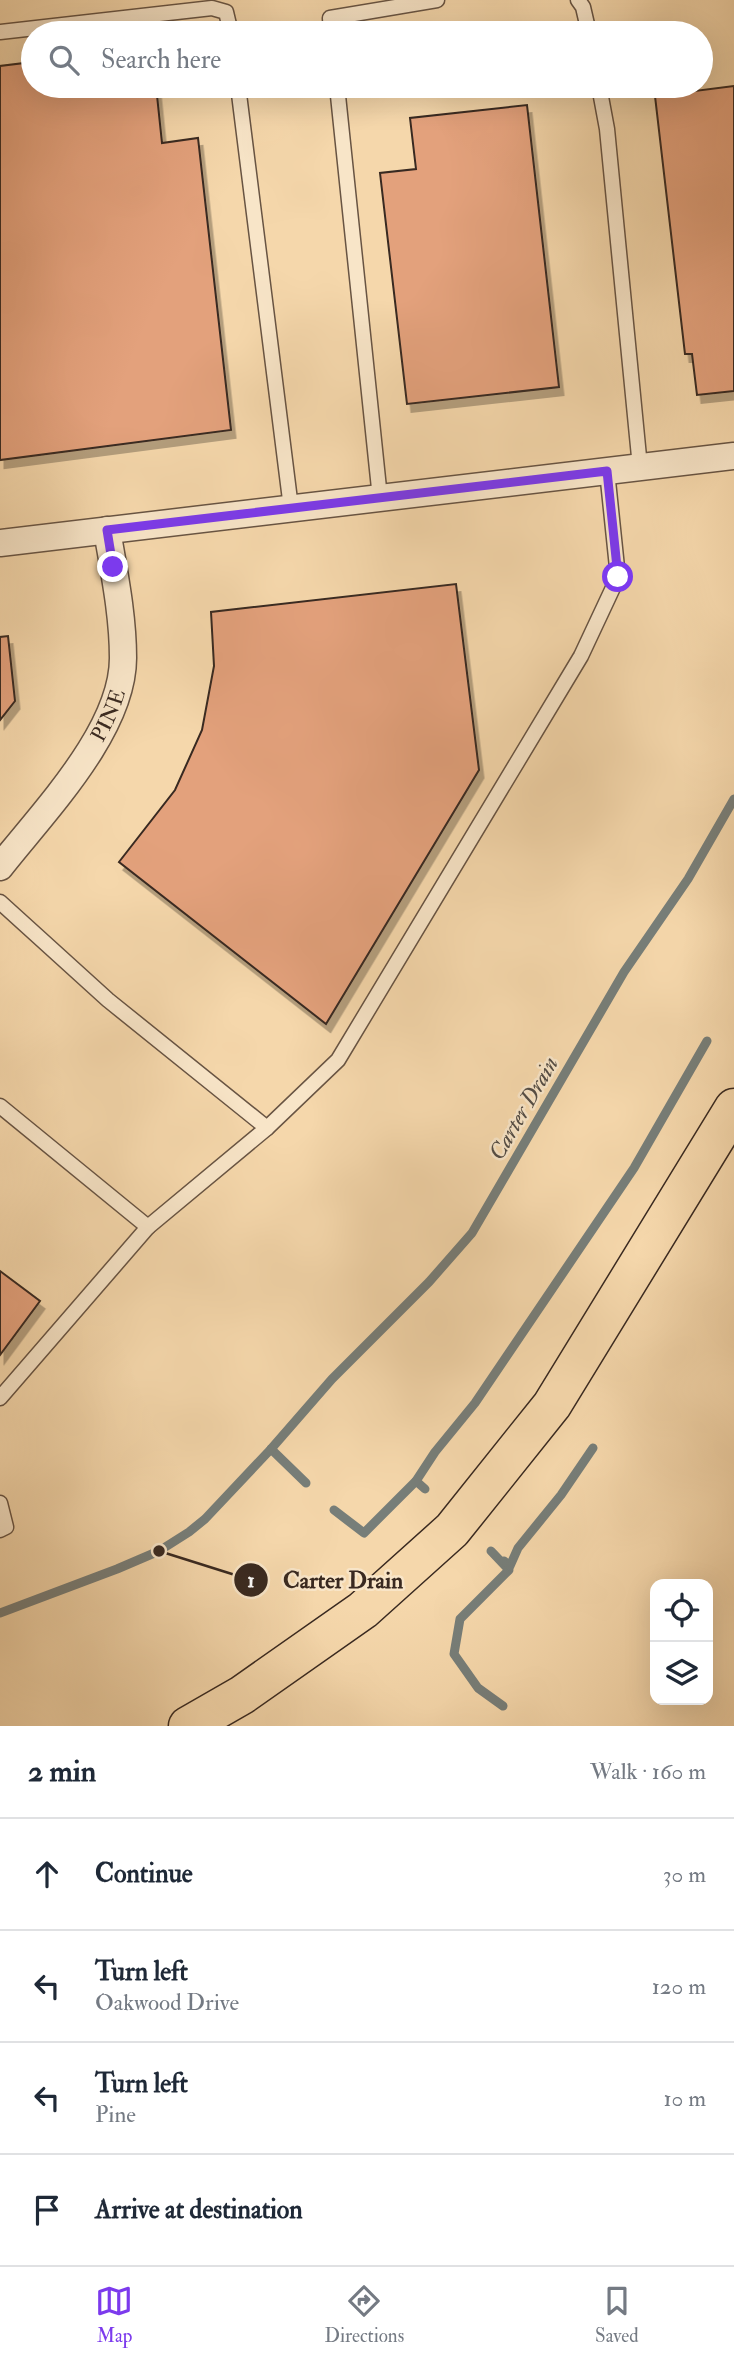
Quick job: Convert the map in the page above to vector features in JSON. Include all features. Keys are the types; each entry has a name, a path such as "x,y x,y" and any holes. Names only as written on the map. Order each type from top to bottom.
{"highway":[{"path":"188,1726 242,1695 363,1610 452,1530 552,1405 734,1108"}],"street":[{"path":"0,543 734,456"},
{"name":"PINE","path":"0,867 79,767 115,703 123,658 107,530"}],"lane":[{"path":"330,21 330,18 437,0"},
{"path":"578,0 583,7 586,21"},
{"path":"102,21 212,8 226,12 228,21"},
{"path":"0,33 21,31"},
{"path":"240,98 291,508"},
{"path":"338,98 380,498"},
{"path":"601,98 607,129 640,467"},
{"path":"0,1398 148,1227 267,1128 338,1060 581,656 618,577 607,471"},
{"path":"0,902 108,1000 267,1128"},
{"path":"0,1106 148,1227"},
{"path":"0,1503 6,1527 0,1530"}],"building":[{"path":"21,63 21,98 157,98 162,143 198,138 231,430 0,460 0,66"},
{"path":"734,86 734,391 697,395 692,354 685,354 655,98 713,98 713,89"},
{"path":"527,105 559,387 407,404 380,173 416,169 410,118"},
{"path":"456,584 479,770 326,1024 119,862 175,790 202,730 214,666 211,612"},
{"path":"8,636 15,701 0,720 0,637"},
{"path":"0,1271 40,1301 0,1355"}],"waterway":[{"name":"Carter Drain","path":"0,1613 117,1569 159,1551 189,1532 205,1519 271,1449 332,1379 429,1282 472,1233 624,972 688,879 734,799"},
{"path":"334,1510 364,1533 416,1481 435,1452 475,1403 634,1168 707,1041"},
{"path":"504,1561 510,1566 518,1548 561,1495 593,1448"},
{"path":"271,1449 306,1483"},
{"path":"416,1481 425,1489"},
{"path":"491,1551 509,1570 460,1619 454,1654 478,1688 503,1706"}],"place":[{"name":"Carter Drain","path":"159,1551"}],"route":[{"path":"113,567 107,530 607,471 618,577"}]}
